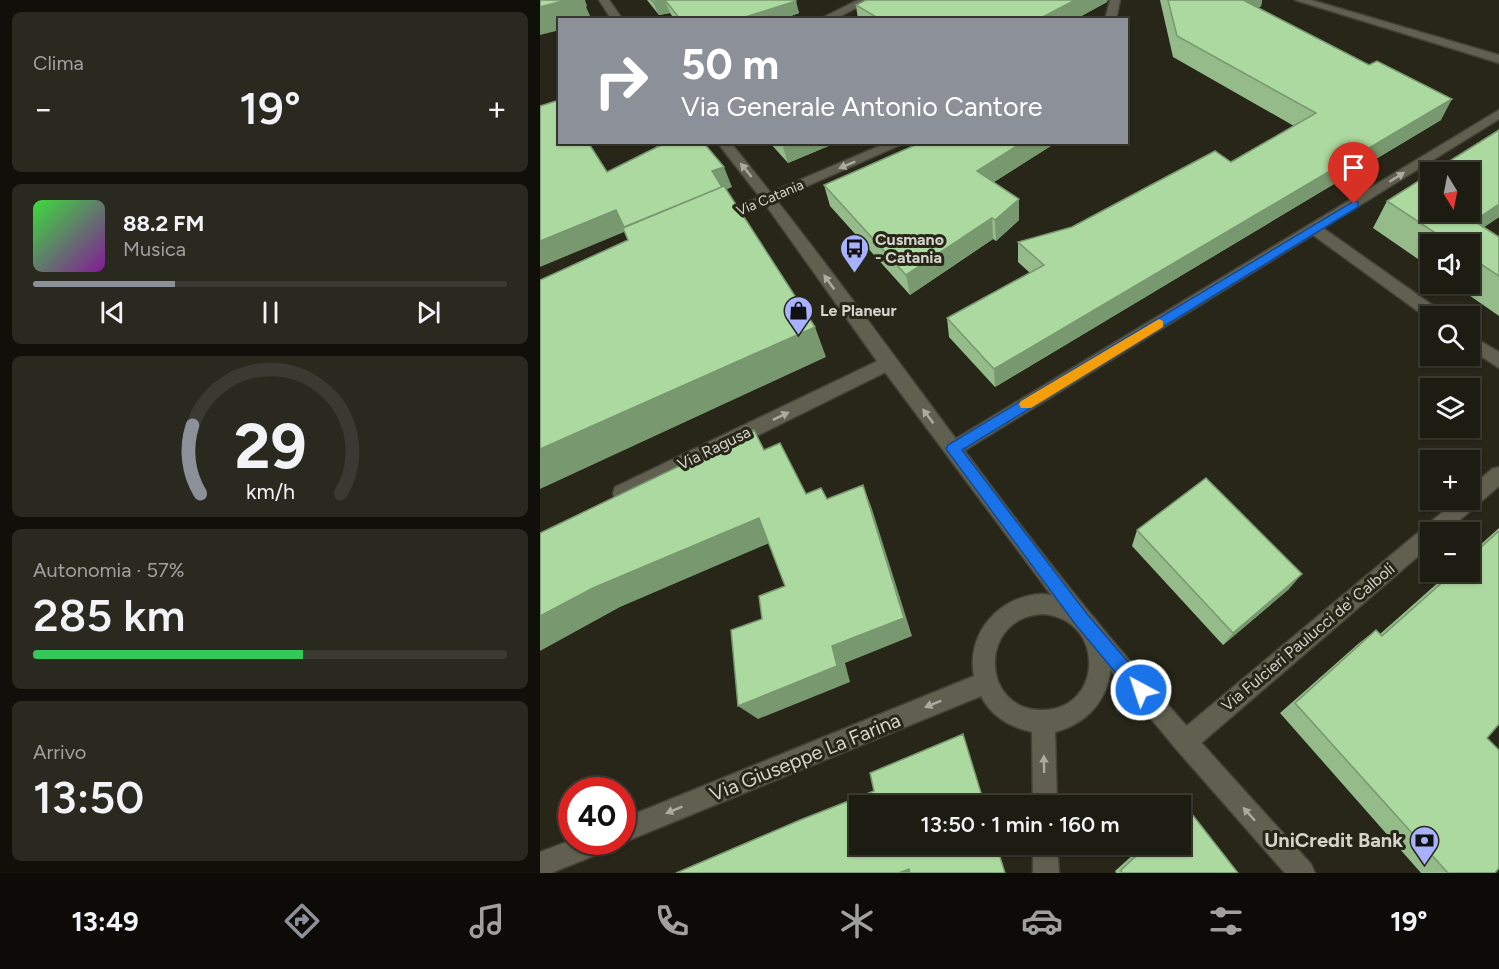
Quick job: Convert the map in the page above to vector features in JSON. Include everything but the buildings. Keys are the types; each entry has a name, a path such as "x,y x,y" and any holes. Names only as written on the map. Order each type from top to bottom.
{"street":[{"path":"604,0 617,18"},
{"path":"827,18 867,0"},
{"path":"1110,18 1115,0"},
{"path":"1300,0 1499,59"},
{"path":"953,449 1499,114"},
{"path":"725,144 768,198 888,363 1082,620 1094,635 1100,654 1100,674 1093,693 1081,708 1072,714 1043,722 1025,720 1008,711 995,699 987,682 983,663 986,642 996,625 1010,612 1028,605 1047,603 1066,609 1082,620 1185,742 1302,873"},
{"name":"Via Catania","path":"703,226 896,144"},
{"path":"1314,229 1422,306"},
{"path":"1480,348 1499,362"},
{"name":"Via Ragusa","path":"603,502 888,363"},
{"name":"Via Fulcieri Paulucci de' Calboli","path":"1480,490 1499,474"},
{"name":"Via Fulcieri Paulucci de' Calboli","path":"1185,742 1457,510"},
{"name":"Via Giuseppe La Farina","path":"636,825 987,682"},
{"path":"1043,722 1045,795"},
{"path":"540,865 565,855"},
{"path":"1046,855 1046,873"}],"slow traffic":[{"path":"1026,404 1159,324"}],"place":[{"name":"Cusmano - Catania","path":"854,274"},
{"name":"Le Planeur","path":"799,336"},
{"name":"UniCredit Bank","path":"1424,866"}],"route":[{"path":"1141,690 1082,620 953,449 1354,204"}]}
